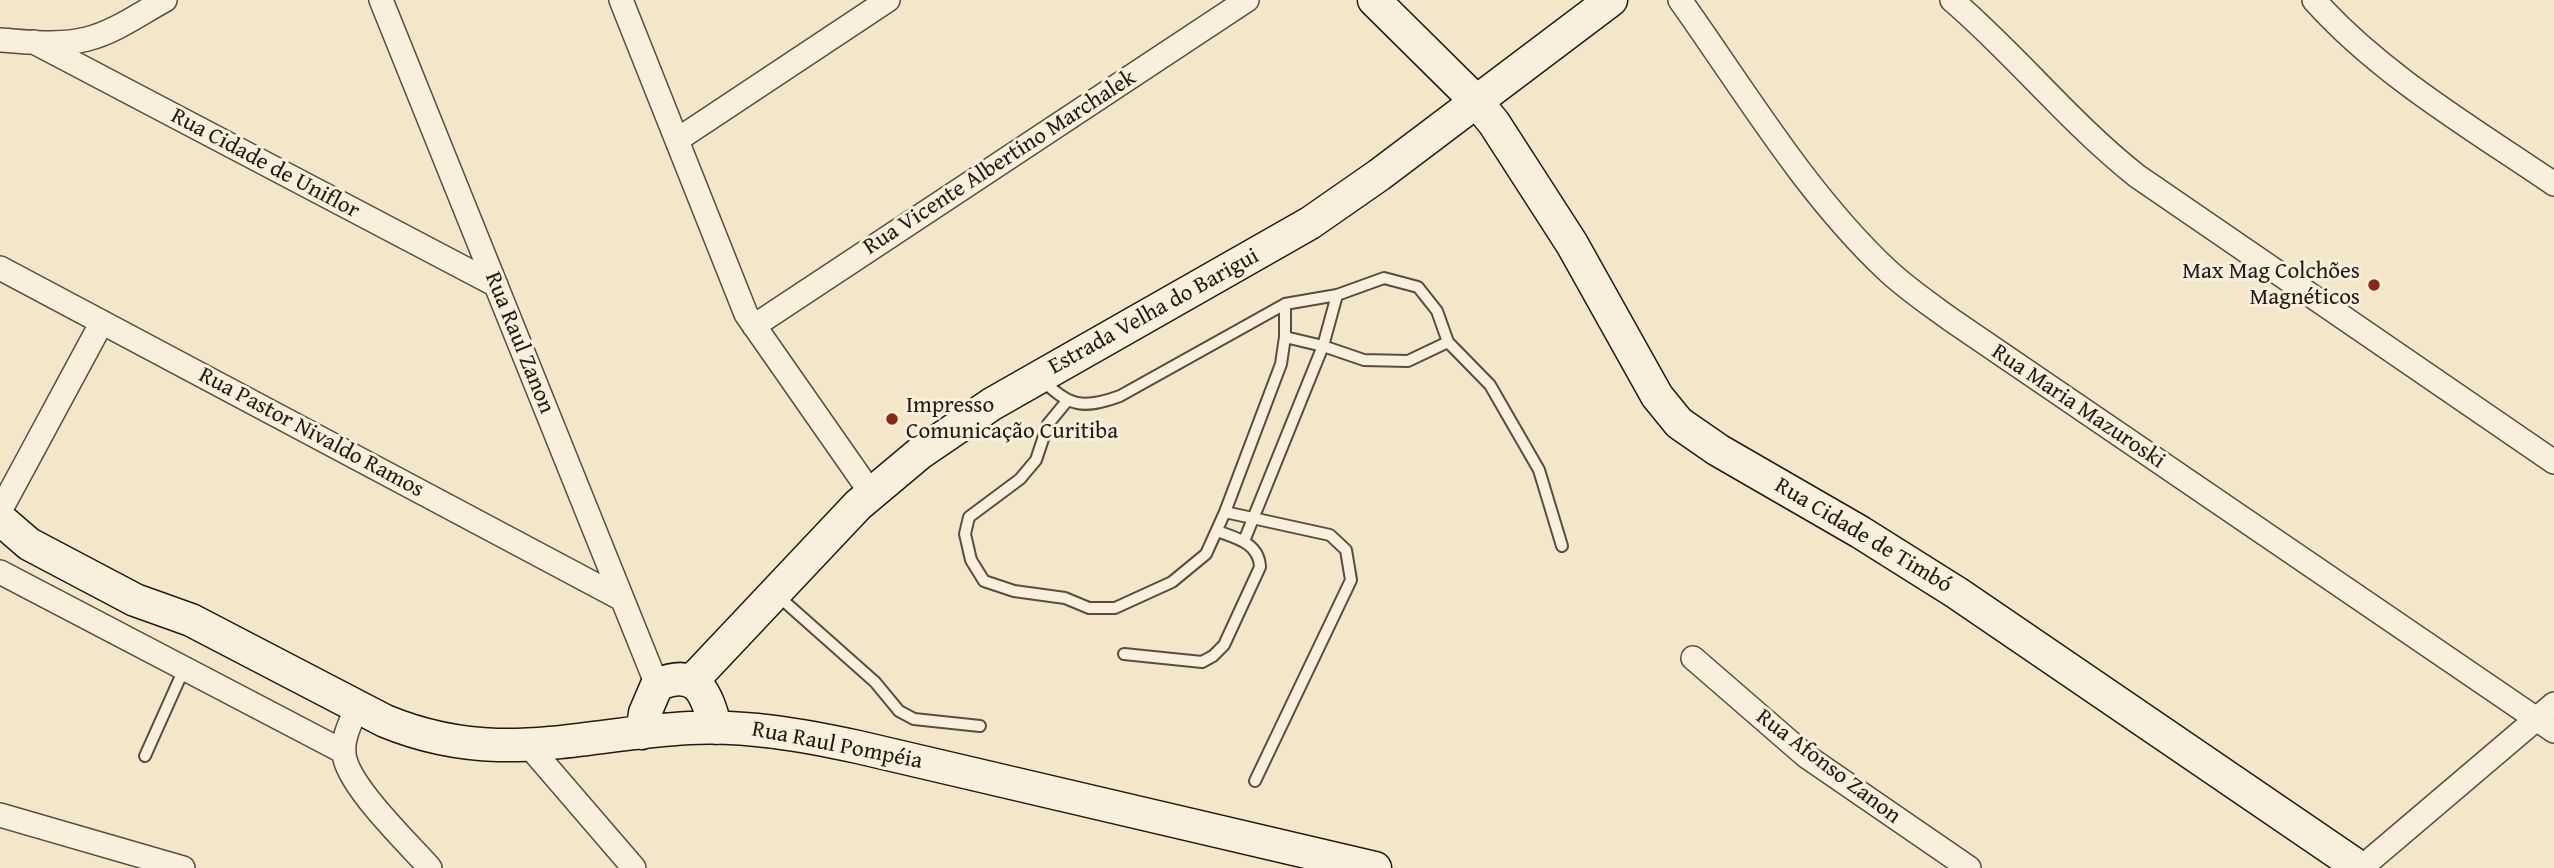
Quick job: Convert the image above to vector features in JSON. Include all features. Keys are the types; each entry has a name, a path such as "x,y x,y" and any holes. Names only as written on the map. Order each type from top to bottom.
{"main road":[{"name":"Rua Cidade de Timbó","path":"1374,0 1476,102 1512,149 1597,287 1657,396 1679,423 1718,450 1860,532 1957,593 2361,868"},
{"name":"Estrada Velha do Barigui","path":"692,681 871,493 950,431 1039,377 1310,223 1611,0"},
{"name":"Rua Raul Pompéia","path":"0,518 29,544 135,600 191,620 357,707 412,732 472,745 529,746 642,733 716,728 774,732 858,747 1375,868"},
{"path":"642,733 645,713 657,685 676,679 692,681 707,699 716,728"}],"street":[{"path":"0,40 34,42 87,39 106,32 165,0"},
{"name":"Rua Raul Zanon","path":"381,0 657,685"},
{"path":"621,0 740,301 754,326 871,493"},
{"path":"677,140 888,0"},
{"name":"Rua Vicente Albertino Marchalek","path":"754,326 1247,0"},
{"name":"Rua Maria Mazuroski","path":"1680,0 1802,171 1857,239 1888,271 1950,319 2548,718"},
{"path":"1952,0 2003,46 2083,132 2137,176 2554,462"},
{"path":"2314,0 2355,42 2391,71 2554,184"},
{"name":"Rua Cidade de Uniflor","path":"34,42 496,285"},
{"name":"Rua Pastor Nivaldo Ramos","path":"0,268 622,599"},
{"path":"0,511 102,322"},
{"path":"0,572 344,752"},
{"name":"Rua Afonso Zanon","path":"1693,658 1806,756 1969,868"},
{"path":"357,707 344,742 351,776 430,868"},
{"path":"2361,868 2548,718"},
{"path":"529,746 634,868"},
{"path":"0,815 183,868"}],"lane":[{"path":"1039,377 1067,401 1099,403 1119,396 1285,304 1336,295 1384,278 1418,287 1437,311 1448,342 1490,385 1539,470 1562,546"},
{"path":"1244,541 1323,346 1336,295"},
{"path":"1067,401 1048,424 1036,460 1020,479 969,517 965,534 971,560 984,581 1014,591 1065,598 1089,608 1115,608 1172,582 1206,554 1225,512 1281,364 1286,337 1285,304"},
{"path":"1286,337 1364,360 1408,360 1448,342"},
{"path":"1225,512 1330,534 1346,550 1351,580 1255,781"},
{"path":"1124,654 1202,662 1224,645 1260,567 1257,551 1244,541 1217,531"},
{"path":"774,593 876,682 899,711 914,719 980,726"},
{"path":"145,756 184,669"}],"place":[{"name":"Max Mag Colchões Magnéticos","path":"2374,285"},
{"name":"Impresso Comunicação Curitiba","path":"892,419"}]}
